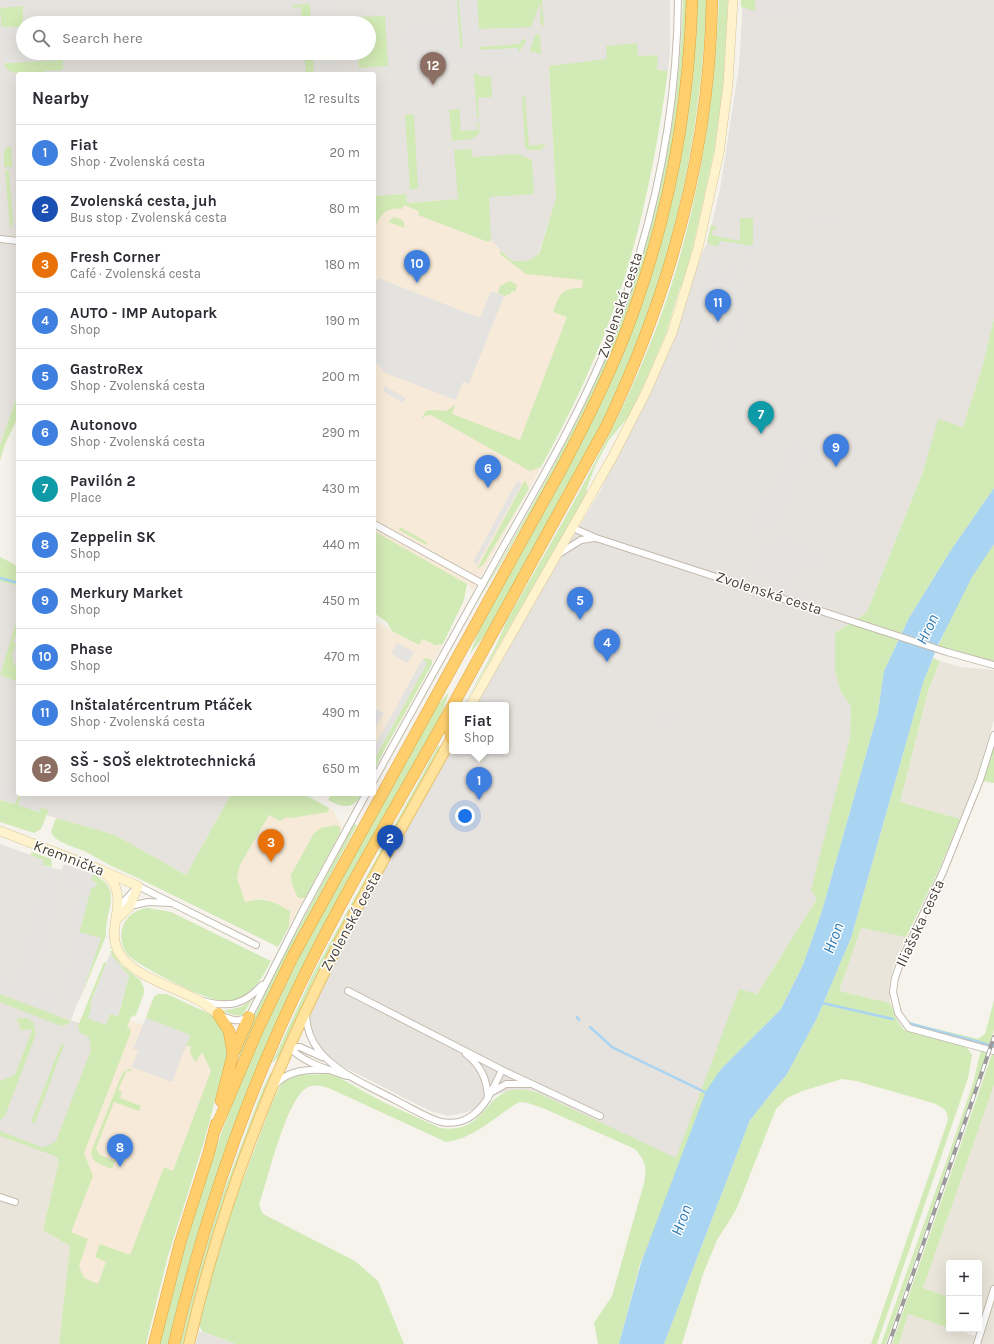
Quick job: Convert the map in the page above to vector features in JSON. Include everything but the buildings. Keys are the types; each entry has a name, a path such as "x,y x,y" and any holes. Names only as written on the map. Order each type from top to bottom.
{"highway":[{"path":"215,1130 264,1016 300,943 564,464 605,382 646,274 673,166 688,60 692,0"},
{"path":"455,702 606,427 626,386 653,318 677,240 695,164 709,57 712,0"},
{"path":"174,1344 194,1265 211,1207 230,1151 274,1040 330,926 449,712"},
{"path":"218,1014 229,1031 233,1054"},
{"path":"154,1344 180,1243 215,1130 233,1054 249,1017"}],"main road":[{"name":"Zvolenská cesta","path":"473,702 573,528 646,392 672,333 683,301 704,221 719,153 728,84 733,0"},
{"name":"Zvolenská cesta","path":"189,1344 221,1225 289,1047 345,930 449,743"},
{"name":"Kremnička","path":"0,831 102,870 138,886"},
{"path":"102,870 116,888 118,908 114,940 122,958 141,972 198,1000 218,1014"},
{"path":"116,920 130,906 138,886"}],"street":[{"name":"Zvolenská cesta","path":"376,776 574,418 600,362 624,299 652,205 666,137 676,59 678,0"},
{"path":"0,239 16,241"},
{"path":"376,525 483,584"},
{"name":"Zvolenská cesta","path":"573,528 596,538 896,636 994,665"},
{"name":"Zvolenská cesta","path":"557,555 568,546 581,540 596,538"},
{"name":"Iliašska cesta","path":"994,735 980,780 943,872 901,961 895,978 893,992 898,1014 909,1028 994,1051"},
{"path":"218,1014 237,1021 249,1017 302,912 365,796"},
{"path":"118,908 138,886 256,945"},
{"path":"130,906 148,902 173,904"},
{"path":"198,1000 221,1005 236,1004 250,996 268,979"},
{"path":"348,991 502,1070 600,1116"},
{"path":"306,1009 310,1035 321,1053 332,1063"},
{"path":"289,1047 300,1047 311,1051 352,1077 424,1115 443,1122 460,1122 469,1118 483,1106 502,1070"},
{"path":"289,1047 296,1054 333,1071 352,1077"},
{"path":"459,1048 482,1071 486,1079 489,1095"},
{"path":"272,1090 279,1081 297,1072 320,1070 333,1071"},
{"path":"489,1095 506,1084 527,1084 535,1086"},
{"path":"0,1197 15,1202"},
{"path":"977,1344 994,1289"}],"shaded area":[{"path":"0,0 670,0 670,54 668,71 657,70 657,55 549,66 556,198 533,271 512,261 491,240 458,199 407,203 406,194 376,196 376,72 16,72 16,399 0,445"},
{"path":"314,0 359,0 332,2 333,16 315,16"},
{"path":"445,0 457,0 460,48 463,47 459,0 477,0 480,50 518,48 518,51 523,51 524,66 489,67 489,61 479,61 479,65 455,65 448,63 445,68 421,69 421,72 405,73 402,26 418,25 418,28 446,26"},
{"path":"743,0 994,0 994,318 983,364 963,427 938,420 923,472 867,612 835,633 835,671 841,692 851,706 850,737 812,890 817,899 757,994 740,990 676,1159 536,1092 523,1089 511,1090 483,1099 477,1108 468,1112 448,1116 428,1110 336,1063 321,1051 314,1039 309,1027 309,1016 328,973 449,748 449,754 509,754 509,702 474,702 601,490 708,240 720,189 739,66"},
{"path":"763,0 802,0 803,16 763,16"},
{"path":"2,27 16,27 16,41 2,42"},
{"path":"16,46 16,60 63,60 4,63 3,47"},
{"path":"317,60 335,60 336,72 318,72"},
{"path":"387,195 595,276 537,469 541,467 472,592 470,586 376,532 376,225"},
{"path":"810,216 841,217 841,224 810,223"},
{"path":"757,222 764,223 763,239 757,251 753,254 728,249 730,242 750,246 753,244 757,236"},
{"path":"708,255 721,260 718,271 724,273 729,259 739,261 722,312 696,302 709,263"},
{"path":"745,263 752,265 712,360 707,357"},
{"path":"378,278 480,318 491,291 504,296 469,384 463,382 456,400 385,373 376,362 376,284"},
{"path":"742,305 750,308 731,357 724,354"},
{"path":"385,386 406,398 403,403 383,391"},
{"path":"791,441 811,450 777,530 769,533 765,531 762,523 757,536 745,539 766,486 773,484"},
{"path":"517,481 522,484 477,565 473,562"},
{"path":"778,535 828,555 821,573 801,566 800,569 798,568 791,589 812,596 810,603 775,592 778,584 750,574 761,546 776,540"},
{"path":"0,581 16,585 16,796 21,796 0,800"},
{"path":"376,622 418,645 422,639 434,645 443,644 433,662 432,660 427,663 376,756"},
{"path":"397,643 414,652 408,663 391,654"},
{"path":"599,648 605,651 592,675 586,672"},
{"path":"422,660 427,663 376,756 376,743"},
{"path":"940,661 961,667 994,670 994,719 976,780 960,819 900,802 928,691"},
{"path":"7,700 16,703 16,717 2,712"},
{"path":"664,706 679,714 669,731 663,733 652,727"},
{"path":"376,709 384,713 376,727"},
{"path":"0,783 16,789 16,796 18,796 15,804 0,800"},
{"path":"21,796 230,796 186,875 115,835 47,815 49,810 41,808 40,812 18,805"},
{"path":"21,796 28,796 43,801 40,812 18,805"},
{"path":"329,808 333,810 342,828 289,927 290,914 265,899 245,902 237,878 240,865 269,815 287,817 329,810"},
{"path":"0,844 44,860 42,865 61,870 64,864 93,874 104,882 108,890 99,945 71,1020 103,1032 55,1157 0,1136"},
{"path":"65,865 92,875 91,880 96,883 95,888 91,888 81,927 70,924 80,888 60,883"},
{"path":"46,867 57,870 54,884 60,886 36,987 57,995 51,1011 0,991 0,977 16,981"},
{"path":"861,928 906,937 893,968 889,987 890,1003 839,991"},
{"path":"77,932 101,938 80,999 75,1000 60,994"},
{"path":"110,954 129,976 118,1016 110,1014 106,1025 88,1018 92,1005 90,1004"},
{"path":"152,1000 187,1016 214,1068 116,1344 61,1323 70,1246 43,1230 59,1161 55,1157 110,1013 143,1025"},
{"path":"146,1018 190,1035 172,1082 132,1067 138,1051 133,1049"},
{"path":"994,1085 994,1344 899,1344 908,1314 946,1326 946,1332 963,1332 975,1336 977,1332 982,1332 982,1260 946,1260 946,1296 923,1288"},
{"path":"0,1136 55,1157 59,1161 43,1230 70,1246 59,1344 0,1344"},
{"path":"199,1331 236,1344 196,1344"}],"green space":[{"path":"457,0 459,0 463,48 460,48"},
{"path":"477,0 542,0 544,27 540,23 541,5 539,6 531,27 479,29"},
{"path":"683,0 687,0 685,41 676,122 669,162 650,242 625,319 610,357 576,430 517,536 476,605 564,447 596,382 626,307 652,222 662,178 677,89"},
{"path":"697,0 707,0 699,97 691,145 671,241 641,334 610,408 485,635 470,654 478,632 590,425 604,394 649,280"},
{"path":"719,0 728,0 723,88 714,151 693,246 682,287 680,287 666,333 629,416 609,440 595,466 586,491 588,492 466,702 495,648 507,620 568,513 606,441 641,367 656,329 682,249 701,167 713,84"},
{"path":"741,0 755,0 755,11 741,7"},
{"path":"310,4 311,16 302,16 301,7 293,8 293,5"},
{"path":"23,6 23,16 16,16 16,27 2,27 2,32 0,8"},
{"path":"376,16 385,16 388,66 359,68 358,60 376,60"},
{"path":"536,33 540,36 541,54 530,51"},
{"path":"524,38 526,41 520,51 518,51 517,48 480,50 480,47 519,44"},
{"path":"637,43 638,56 658,55 657,70 668,71 652,167 638,230 620,292 602,341 586,377 560,432 541,467 530,471 431,415 425,416 421,419 426,411 444,411 454,405 452,414 520,440 567,317 553,312 555,306 562,293 565,291 575,288 582,288 583,280 526,274 500,254 500,250 512,261 528,261 539,254 556,198 549,66 607,59 606,46"},
{"path":"63,60 63,70 16,72 16,73 9,71 4,63"},
{"path":"305,60 313,60 314,72 306,72"},
{"path":"474,74 479,74 479,77 491,76 492,97 478,98 479,118 477,118"},
{"path":"525,96 529,146 546,144 541,150 528,150 525,147 522,97"},
{"path":"459,109 461,131 478,130 477,122 479,122 479,134 472,139 452,141 449,110"},
{"path":"412,114 414,116 418,189 410,189 405,115"},
{"path":"11,146 12,167 4,167 4,152 6,148"},
{"path":"471,149 472,157 518,154 532,160 534,194 489,197 491,240 488,242 418,215 419,211 404,205 402,209 396,208 384,213 376,225 376,196 406,194 407,203 458,199 454,150"},
{"path":"5,170 9,170 13,224 10,228"},
{"path":"394,217 403,220 405,228 388,222"},
{"path":"740,218 753,218 753,244 750,246 720,241 718,246 710,245 707,241 711,225 715,226 717,230 713,229 712,235 740,241"},
{"path":"510,281 517,285 515,292 512,291 510,295 507,294 506,297 498,293 500,286"},
{"path":"994,318 994,488 951,550 909,618 884,671 878,712 822,911 803,965 781,1009 721,1069 640,1264 619,1344 598,1344 594,1323 612,1296 644,1183 645,1164 635,1149 545,1109 520,1102 473,1133 456,1140 446,1142 331,1089 318,1086 311,1086 305,1089 298,1097 291,1110 284,1125 259,1205 263,1214 355,1261 378,1281 404,1344 236,1344 203,1332 199,1326 199,1319 227,1223 270,1108 279,1088 284,1081 301,1075 328,1074 338,1077 381,1101 440,1128 465,1126 481,1115 501,1094 511,1090 520,1089 536,1092 676,1158 739,989 757,994 817,899 811,890 850,737 851,706 841,692 835,671 835,633 867,612 923,472 938,419 963,427 983,364"},
{"path":"16,399 16,421 5,444 0,461 0,445"},
{"path":"525,480 529,489 483,565 477,569"},
{"path":"400,527 427,542 426,545 399,530"},
{"path":"376,532 467,584 464,600 443,644 435,645 422,639 419,645 392,631 387,622 376,614"},
{"path":"994,544 994,661 938,646 971,576"},
{"path":"0,557 16,566 16,585 0,581"},
{"path":"16,623 16,635 13,642 16,644 12,655 14,665 16,666 16,681 0,675"},
{"path":"425,658 432,660 432,664 376,767 376,756 427,663 422,660"},
{"path":"933,658 940,661 928,691 900,802 960,819 938,872 906,937 861,928 839,991 890,1003 897,1020 904,1030 963,1046 968,1049 972,1055 968,1078 877,1344 871,1344 948,1120 948,1116 944,1109 933,1103 856,1081 842,1079 802,1091 787,1098 776,1109 736,1210 717,1240 703,1274 682,1344 664,1344 750,1120 787,1074 817,1018 851,938 923,683"},
{"path":"449,692 441,716 312,949 280,1015 241,1107 208,1201 169,1344 158,1344 202,1191 228,1115 258,1041 299,956 343,872 436,707"},
{"path":"438,746 441,747 316,975 280,1056 272,1063 313,974"},
{"path":"994,746 994,783 982,781"},
{"path":"19,796 21,796 18,805 39,812 41,808 49,810 41,829 34,833 0,822 0,800 15,804"},
{"path":"230,796 308,796 329,808 328,812 291,818 287,817 280,821 269,815 240,865 237,878 245,902 258,900 268,901 290,911 289,927 278,947 85,852 63,843 51,832 56,818 115,835 186,875"},
{"path":"330,796 361,796 355,803 347,806 338,805 328,800"},
{"path":"354,824 357,825 285,960 237,1064 245,1037 274,974"},
{"path":"337,825 340,828 340,833 305,898 298,898 292,884 291,875 314,833 321,828"},
{"path":"32,852 51,859 52,867 42,865 44,860 30,855"},
{"path":"93,874 103,880 108,887 111,894 111,901 106,927 106,936 80,999 101,938 79,932 91,888 97,885 96,882 91,880"},
{"path":"148,908 171,912 271,961 265,973 253,989 242,997 233,1001 219,1001 209,998 170,980 144,966 128,955 122,944 122,928 128,917"},
{"path":"110,951 112,951 121,965 140,980 144,988 144,993 136,1015 131,1017 127,1027 131,1032 84,1153 93,1176 71,1232 88,1239 79,1266 84,1278 98,1284 106,1262 95,1257 100,1244 130,1255 164,1167 173,1171 211,1071 202,1052 196,1062 190,1053 191,1046 186,1046 190,1035 146,1018 154,997 158,994 167,994 210,1014 218,1020 223,1029 228,1051 204,1142 168,1256 146,1344 59,1344 70,1246 43,1230 59,1161 55,1156 0,1136 0,1131 41,1147 48,1146 56,1141 91,1050 89,1037 80,1033 78,1026 104,962 107,963 90,1004 118,1016 129,976 113,958"},
{"path":"0,994 71,1021 68,1024 61,1026 0,1002"},
{"path":"252,1000 242,1016 222,1011 241,1007"},
{"path":"994,1000 994,1030 989,1046 915,1027 910,1025 908,1022 978,1039 985,1034"},
{"path":"27,1018 33,1022 36,1034 5,1116 0,1120 0,1081 15,1075 32,1030 21,1031 19,1023 15,1020"},
{"path":"61,1044 64,1045 35,1123 31,1122"},
{"path":"983,1051 987,1052 886,1344 881,1344 951,1148 974,1080 980,1053"},
{"path":"992,1054 994,1055 994,1085 923,1288 946,1296 946,1327 908,1314 899,1344 892,1344"},
{"path":"132,1068 130,1072 127,1070 118,1090 122,1092 120,1098 141,1106 139,1111 114,1102 96,1148 100,1155 115,1161 112,1169 96,1162 93,1159 91,1152 122,1074 126,1070"},
{"path":"276,1068 212,1236 184,1344 180,1344 199,1271 219,1204 263,1088 270,1074"}],"water":[{"name":"Hron","path":"994,488 994,544 972,577 938,645 923,683 851,938 817,1018 787,1074 750,1120 664,1344 619,1344 641,1263 706,1091 721,1069 781,1009 803,965 822,911 878,712 884,671 909,618 951,550"}],"waterway":[{"path":"0,578 16,582"},
{"path":"822,1003 893,1019"},
{"path":"908,1023 994,1046"},
{"path":"590,1027 612,1047 707,1093"}],"railway":[{"path":"889,1344 994,1037"}],"place":[{"name":"SŠ - SOŠ elektrotechnická","path":"433,85"},
{"name":"Phase","path":"417,283"},
{"name":"Inštalatércentrum Ptáček","path":"718,322"},
{"name":"Pavilón 2","path":"761,434"},
{"name":"Merkury Market","path":"836,467"},
{"name":"Autonovo","path":"488,488"},
{"name":"GastroRex","path":"580,620"},
{"name":"AUTO - IMP Autopark","path":"607,662"},
{"name":"Fiat","path":"479,800"},
{"name":"Zvolenská cesta, juh","path":"390,858"},
{"name":"Fresh Corner","path":"271,862"},
{"name":"Zeppelin SK","path":"120,1167"}]}
